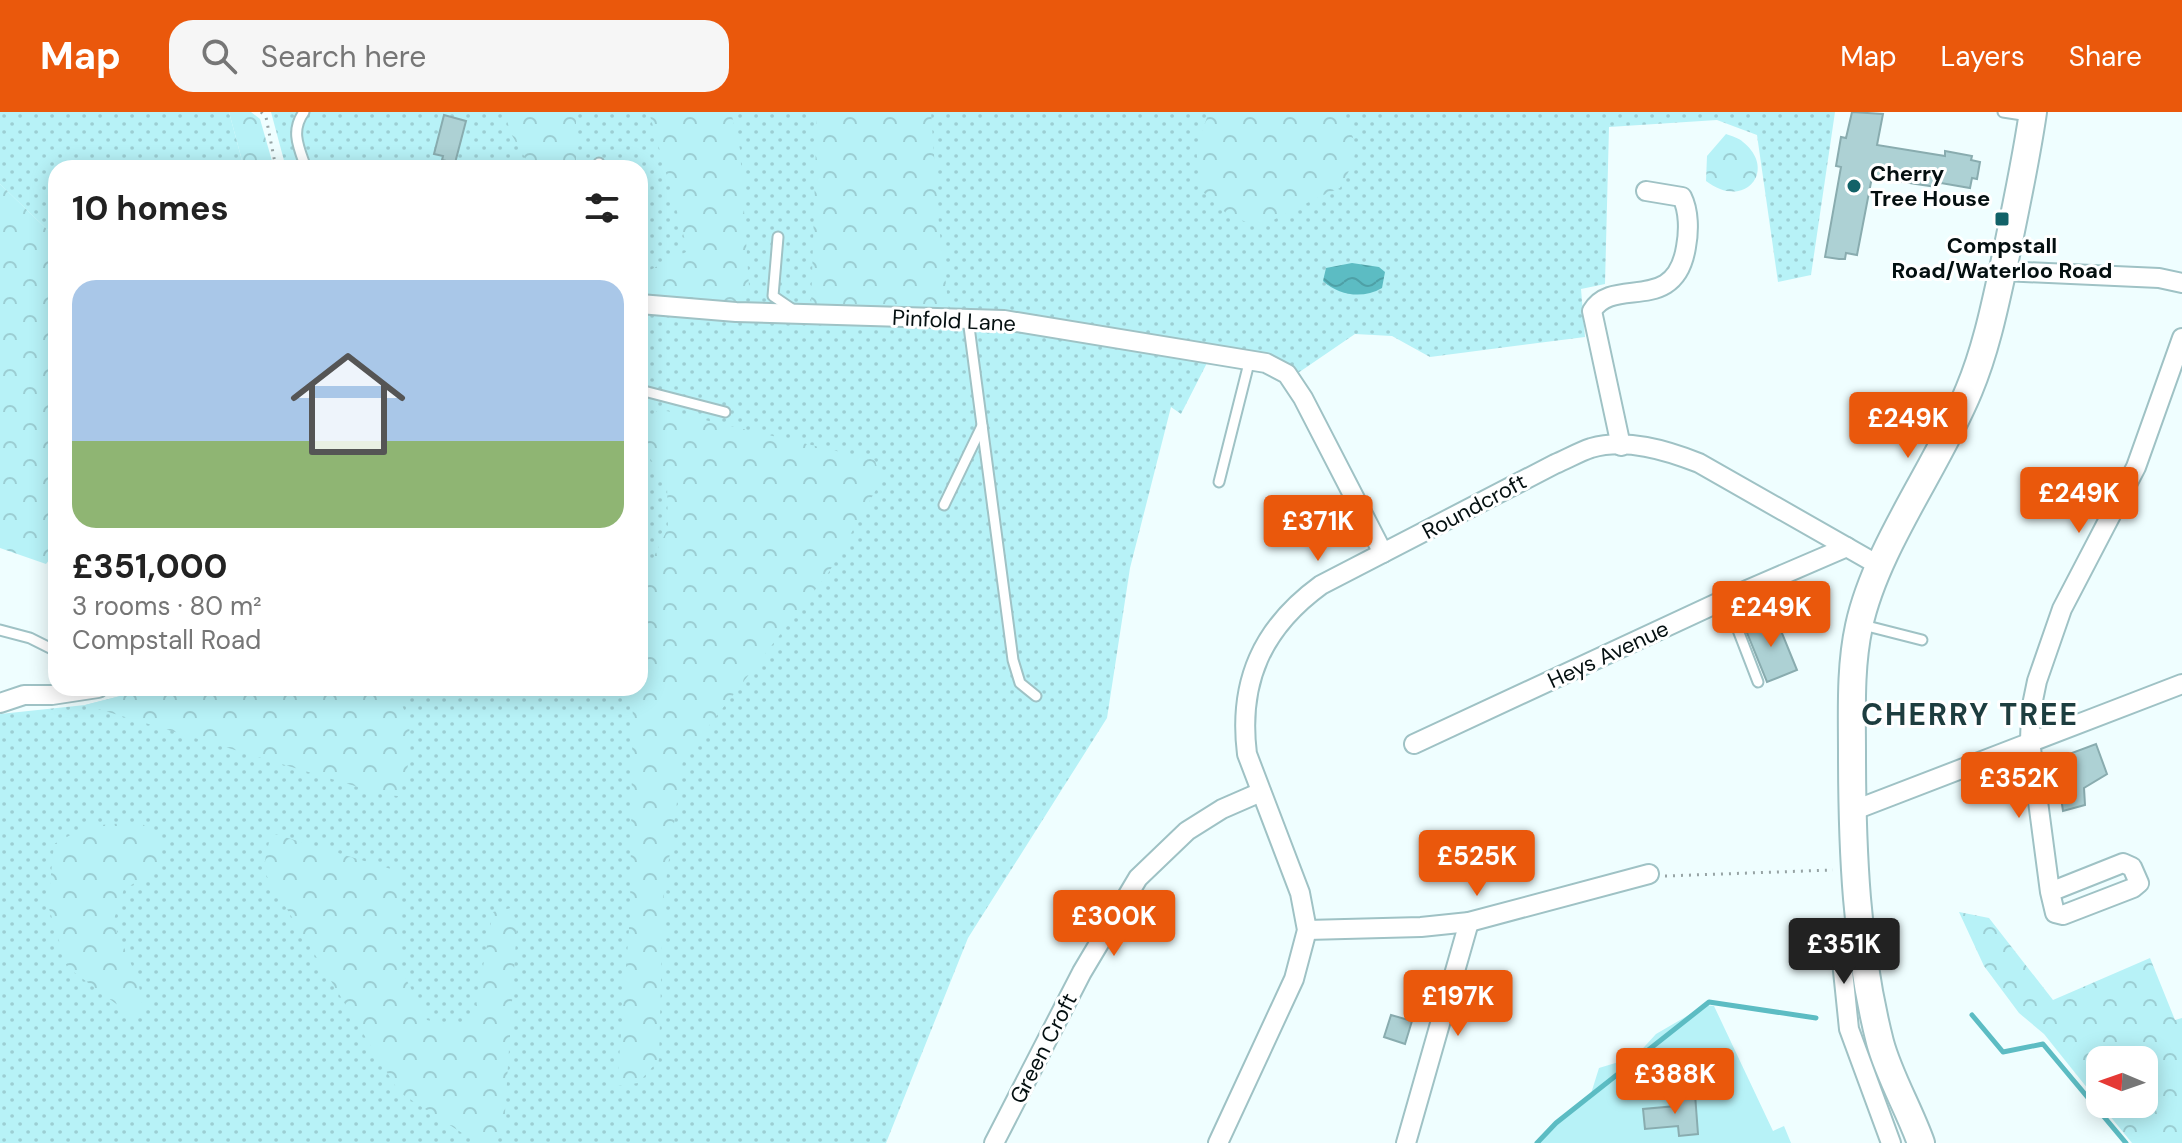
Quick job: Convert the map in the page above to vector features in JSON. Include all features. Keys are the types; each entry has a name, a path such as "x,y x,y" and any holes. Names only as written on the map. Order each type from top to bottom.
{"main road":[{"path":"1921,1143 1880,1044 1863,949 1854,869 1852,811 1852,704 1859,624 1880,566 1970,389 2003,271 2032,114"}],"street":[{"path":"1621,446 1592,311 1602,300 1670,283 1683,266 1687,241 1687,216 1682,197 1646,191"},
{"path":"2003,271 2159,278 2182,283"},
{"name":"Pinfold Lane","path":"648,305 736,312 1004,320 1258,361"},
{"path":"2050,892 2030,741 2031,710 2046,648 2062,609 2136,467 2182,338"},
{"path":"1258,361 1287,374 1303,398 1383,553"},
{"name":"Roundcroft","path":"1218,1143 1294,979 1307,930 1300,893 1247,754 1244,717 1250,681 1263,648 1282,619 1307,595 1555,464 1594,447 1643,446 1671,451 1699,463 1880,566"},
{"name":"Heys Avenue","path":"1414,744 1726,599 1847,547"},
{"path":"1852,811 2181,686"},
{"path":"0,703 24,695 48,693"},
{"name":"Green Croft","path":"994,1143 1082,972 1138,878 1187,831 1222,809 1261,792"},
{"path":"1307,930 1421,927 1469,922 1649,874"},
{"path":"1406,1143 1469,922"},
{"path":"1863,949 1842,961 1849,1029 1891,1143"}],"lane":[{"path":"303,160 295,130 304,112"},
{"path":"2003,112 2032,114"},
{"path":"778,237 773,296 794,308 797,314"},
{"path":"968,319 1016,674 1020,683 1036,696"},
{"path":"1219,482 1258,361"},
{"path":"648,392 725,412"},
{"path":"944,505 982,426"},
{"path":"1726,599 1758,682"},
{"path":"1859,624 1922,640"},
{"path":"0,630 30,638 48,647"}],"path":[{"path":"261,112 266,117 274,160"},
{"path":"1649,874 1854,869"}],"green space":[{"path":"0,112 229,112 242,160 48,160 48,230 0,184"},
{"path":"229,112 251,112 260,119 272,160 242,160"},
{"path":"271,112 1835,112 1811,275 1778,282 1757,135 1717,120 1609,127 1605,284 1581,289 1585,337 1430,357 1392,336 1355,334 1295,375 1210,357 1181,414 1171,407 1130,568 1107,718 968,938 886,1143 0,1143 0,714 85,705 120,696 648,696 648,160 284,160"},
{"path":"505,112 573,112 576,121 576,160 526,160 510,132"},
{"path":"649,112 731,112 740,149 749,286 741,307 648,301 648,271 688,251"},
{"path":"817,112 931,112 949,310 811,309"},
{"path":"1209,112 1338,112 1354,141 1351,166 1340,188 1258,227 1227,214 1201,190 1196,148"},
{"path":"1726,134 1743,142 1753,153 1757,164 1757,175 1752,183 1733,192 1706,181 1707,156"},
{"path":"0,184 48,230 48,561 46,564 0,548"},
{"path":"658,409 875,460 881,481 829,572 683,759 663,902 659,1060 638,1083 617,1086 630,916 633,696 648,696 648,569 668,528 667,483 648,456 648,428"},
{"path":"120,696 396,696 409,727 410,755 398,796 385,795 85,705"},
{"path":"139,822 158,841 160,869 124,889 113,922 138,980 144,1015 135,1018 67,967 48,905 54,844 87,826"},
{"path":"271,833 401,872 402,971 427,1020 452,1026 473,1022 493,912 511,908 517,923 504,1128 493,1143 482,1143 462,1133 399,1092 263,870"},
{"path":"1959,912 1989,918 2053,1000 2150,958 2175,1020 2182,1018 2182,1143 2132,1143 2111,1118 2158,1118 2158,1046 2086,1046 2086,1086 2044,1034 2019,1013 1984,966"},
{"path":"1706,1005 1714,1006 1773,1131 1784,1126 1791,1143 1539,1143 1565,1116 1589,1100 1599,1068 1635,1057 1656,1034"}],"water":[{"path":"1352,263 1379,267 1385,272 1382,288 1359,295 1344,293 1323,281 1326,268"}],"building":[{"name":"Cherry Tree House","path":"1852,112 1883,114 1877,145 1945,156 1945,151 1972,156 1971,160 1980,162 1977,179 1972,178 1970,188 1941,183 1936,187 1872,177 1857,255 1846,253 1845,259 1839,259 1825,257 1841,167 1836,166 1841,137 1846,138"},
{"path":"444,115 466,121 456,160 442,160 443,156 434,154"},
{"path":"1775,616 1797,670 1767,682 1745,628"},
{"path":"2096,744 2107,774 2084,788 2085,805 2063,811 2056,764 2061,757"},
{"path":"1391,1015 1412,1021 1405,1044 1384,1037"},
{"path":"1695,1094 1698,1134 1679,1136 1678,1126 1645,1129 1643,1109 1676,1106 1675,1095"}],"waterway":[{"path":"1537,1143 1556,1123 1709,1002 1816,1018"},
{"path":"1972,1015 2003,1052 2043,1044 2126,1143"}],"place":[{"name":"Cherry Tree House","path":"1854,186"},
{"name":"Compstall Road/Waterloo Road","path":"2002,219"}],"district":[{"name":"CHERRY TREE","path":"1970,715"}]}
